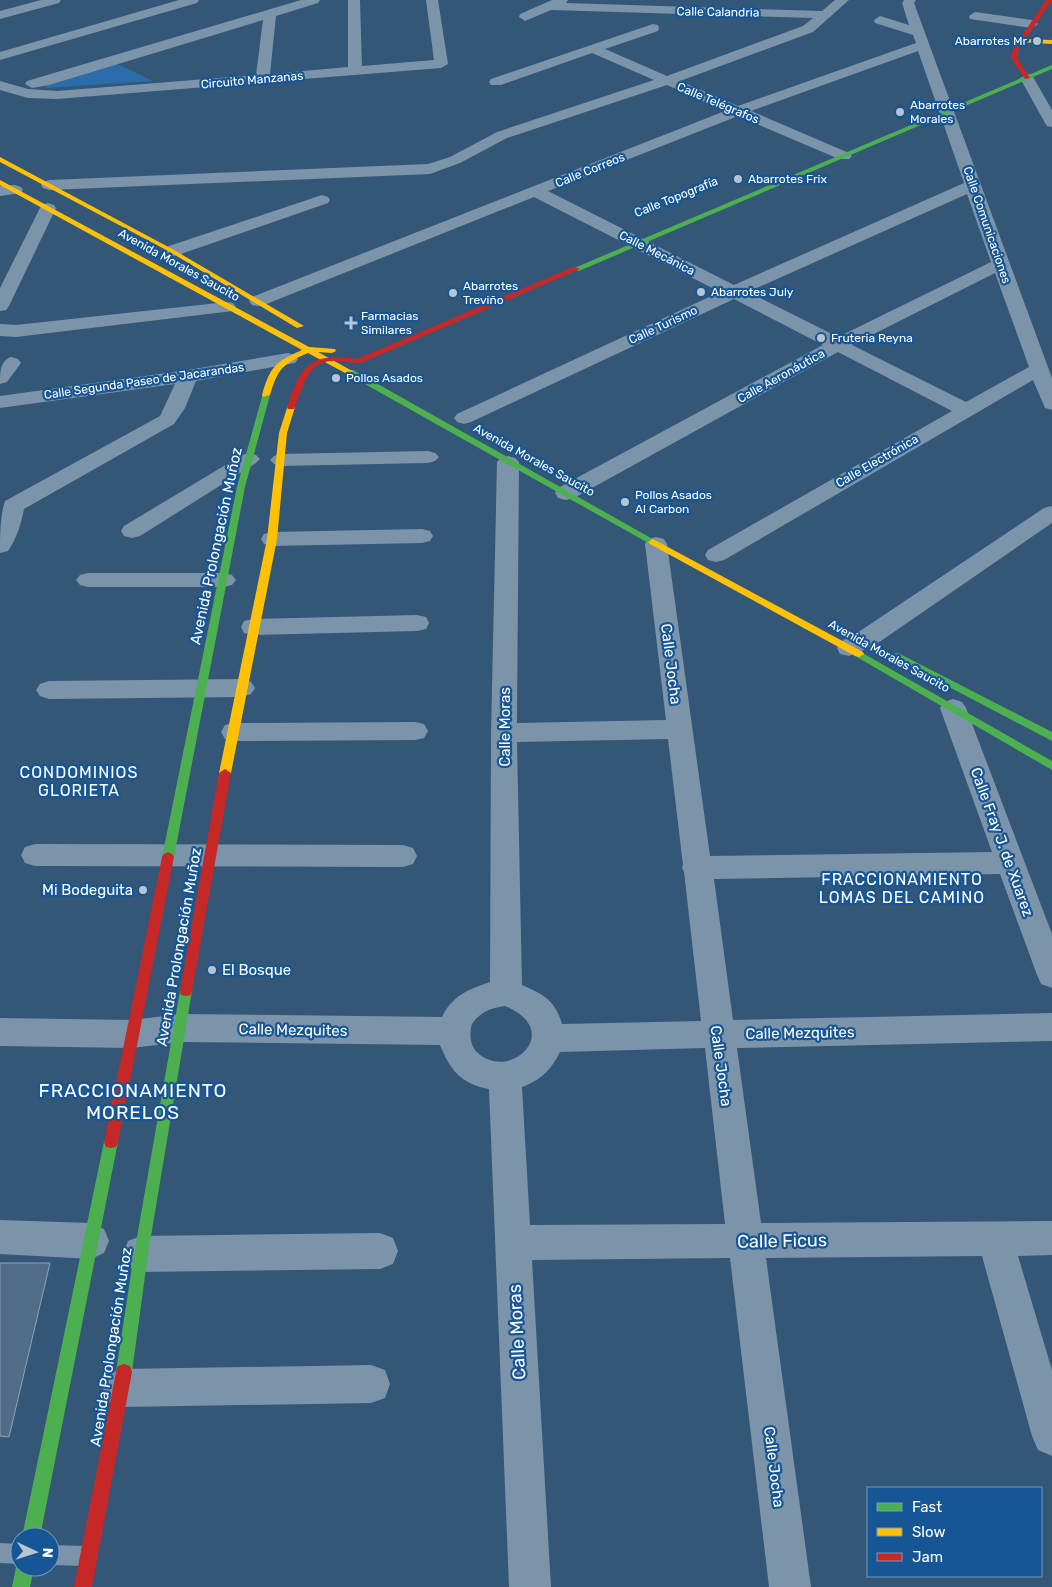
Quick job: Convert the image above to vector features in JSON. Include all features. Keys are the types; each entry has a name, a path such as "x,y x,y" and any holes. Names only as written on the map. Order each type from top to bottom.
{"street":[{"path":"0,15 55,0"},
{"path":"0,56 173,0"},
{"path":"0,49 194,0"},
{"path":"0,72 22,84 44,82 314,0"},
{"path":"354,0 355,71"},
{"name":"Circuito Manzanas","path":"0,85 14,92 30,95 57,95 441,64 432,0"},
{"path":"525,17 562,0"},
{"path":"676,12 691,0"},
{"path":"751,13 767,0"},
{"path":"49,185 430,169 450,163 502,135 666,81 808,29 843,0"},
{"name":"Calle Comunicaciones","path":"910,0 908,3 1000,264 1052,404"},
{"path":"1045,1 1016,49 1014,58 1025,70 1052,123"},
{"name":"Calle Calandria","path":"550,6 676,12 826,15"},
{"path":"262,79 270,14"},
{"path":"975,16 1032,24"},
{"path":"880,20 921,38"},
{"path":"496,82 653,28"},
{"name":"Calle Correos","path":"258,300 738,112 921,38"},
{"path":"1022,41 1052,42"},
{"name":"Calle Telégrafos","path":"592,50 844,156"},
{"name":"Calle Topografía","path":"358,360 638,235 844,156 1025,70 1052,67"},
{"name":"Calle Topografía","path":"809,157 946,109"},
{"name":"Avenida Morales Saucito","path":"0,159 172,251 258,300 312,334 346,350 358,360 374,369"},
{"name":"Avenida Morales Saucito","path":"0,182 7,191 48,208 227,307 310,349 508,462 581,487 656,544 867,643 1052,737"},
{"name":"Calle Turismo","path":"464,418 734,292 973,185"},
{"name":"Calle Mecánica","path":"535,191 621,234 638,235 734,292 966,410"},
{"path":"172,251 322,200"},
{"path":"0,306 48,208"},
{"name":"Calle Topografía","path":"603,242 621,234"},
{"name":"Calle Aeronáutica","path":"581,487 839,344 1000,264"},
{"path":"0,330 26,330 227,307"},
{"name":"Avenida Prolongación Muñoz","path":"34,1527 224,580 246,487 249,459 272,374 288,359 310,349 346,350"},
{"name":"Calle Segunda Paseo de Jacarandas","path":"0,402 188,376 288,359"},
{"path":"326,359 358,360"},
{"name":"Avenida Prolongación Muñoz","path":"84,1587 122,1388 141,1254 209,857 253,627 272,539 274,488 281,460 284,433 301,378 312,367 326,359"},
{"name":"Calle Electrónica","path":"716,555 1039,369"},
{"path":"0,546 10,524 6,501 167,420 175,408 188,376"},
{"path":"281,460 428,457"},
{"path":"132,532 249,459"},
{"name":"Calle Moras","path":"506,993 504,733 508,462"},
{"path":"867,643 1052,513"},
{"path":"272,539 422,536"},
{"name":"Calle Jocha","path":"656,544 717,1035 790,1587"},
{"path":"88,580 224,580"},
{"path":"253,627 417,623"},
{"name":"Avenida Morales Saucito","path":"867,643 953,708 1052,766"},
{"path":"49,690 242,688"},
{"name":"Calle Fray J. de Xuarez","path":"953,708 1052,976"},
{"path":"504,733 680,729"},
{"path":"234,732 415,731"},
{"path":"35,855 209,857 403,856"},
{"path":"696,868 1010,863"},
{"path":"506,993 521,996 533,1003 543,1013 548,1025 549,1038 545,1052 535,1064 521,1072 505,1076 488,1075 473,1069 462,1059 455,1045 454,1031 458,1017 466,1006 478,998 506,993"},
{"name":"Calle Mezquites","path":"549,1038 1052,1027"},
{"name":"Calle Mezquites","path":"0,1032 132,1034 181,1028 454,1031"},
{"name":"Calle Moras","path":"505,1076 530,1587"},
{"path":"0,1237 91,1240"},
{"name":"Calle Ficus","path":"512,1243 1052,1238"},
{"path":"995,1239 1052,1436"},
{"path":"141,1254 380,1251"},
{"path":"122,1388 371,1384"}],"lane":[{"path":"60,1555 89,1556"}],"shaded area":[{"path":"115,63 153,81 47,88 44,85"}],"building":[{"path":"0,1263 50,1263 9,1437 0,1436"}],"traffic: fast":[{"path":"576,269 1052,67"},
{"path":"350,372 653,542"},
{"path":"168,857 241,487 266,395"},
{"path":"859,654 1052,766"},
{"path":"898,656 1052,737"},
{"path":"124,1372 141,1254 186,991"},
{"path":"33,1527 111,1142"},
{"path":"21,1587 23,1577"}],"traffic: slow":[{"path":"1022,41 1052,42"},
{"path":"0,159 172,251 300,326"},
{"path":"0,182 227,307 350,372"},
{"path":"266,395 272,374 288,359 310,349 332,351"},
{"path":"225,773 272,539 283,433 291,407"},
{"path":"653,542 859,654"}],"traffic: jam":[{"path":"1027,78 1014,58 1016,49 1049,0"},
{"path":"291,407 296,392 307,371 319,361 334,358 358,361 576,269"},
{"path":"186,991 225,773"},
{"path":"111,1142 168,857"},
{"path":"83,1587 124,1372"}],"place":[{"name":"Abarrotes Mr","path":"1037,41"},
{"name":"Abarrotes Morales","path":"900,112"},
{"name":"Abarrotes Frix","path":"738,179"},
{"name":"Abarrotes July","path":"701,292"},
{"name":"Abarrotes Treviño","path":"453,293"},
{"name":"Farmacias Similares","path":"351,323"},
{"name":"Fruteria Reyna","path":"821,338"},
{"name":"Pollos Asados","path":"336,378"},
{"name":"Pollos Asados Al Carbon","path":"625,502"},
{"name":"Mi Bodeguita","path":"143,890"},
{"name":"El Bosque","path":"212,970"}],"district":[{"name":"CONDOMINIOS GLORIETA","path":"79,781"},
{"name":"FRACCIONAMIENTO LOMAS DEL CAMINO","path":"902,888"},
{"name":"FRACCIONAMIENTO MORELOS","path":"133,1101"}]}
